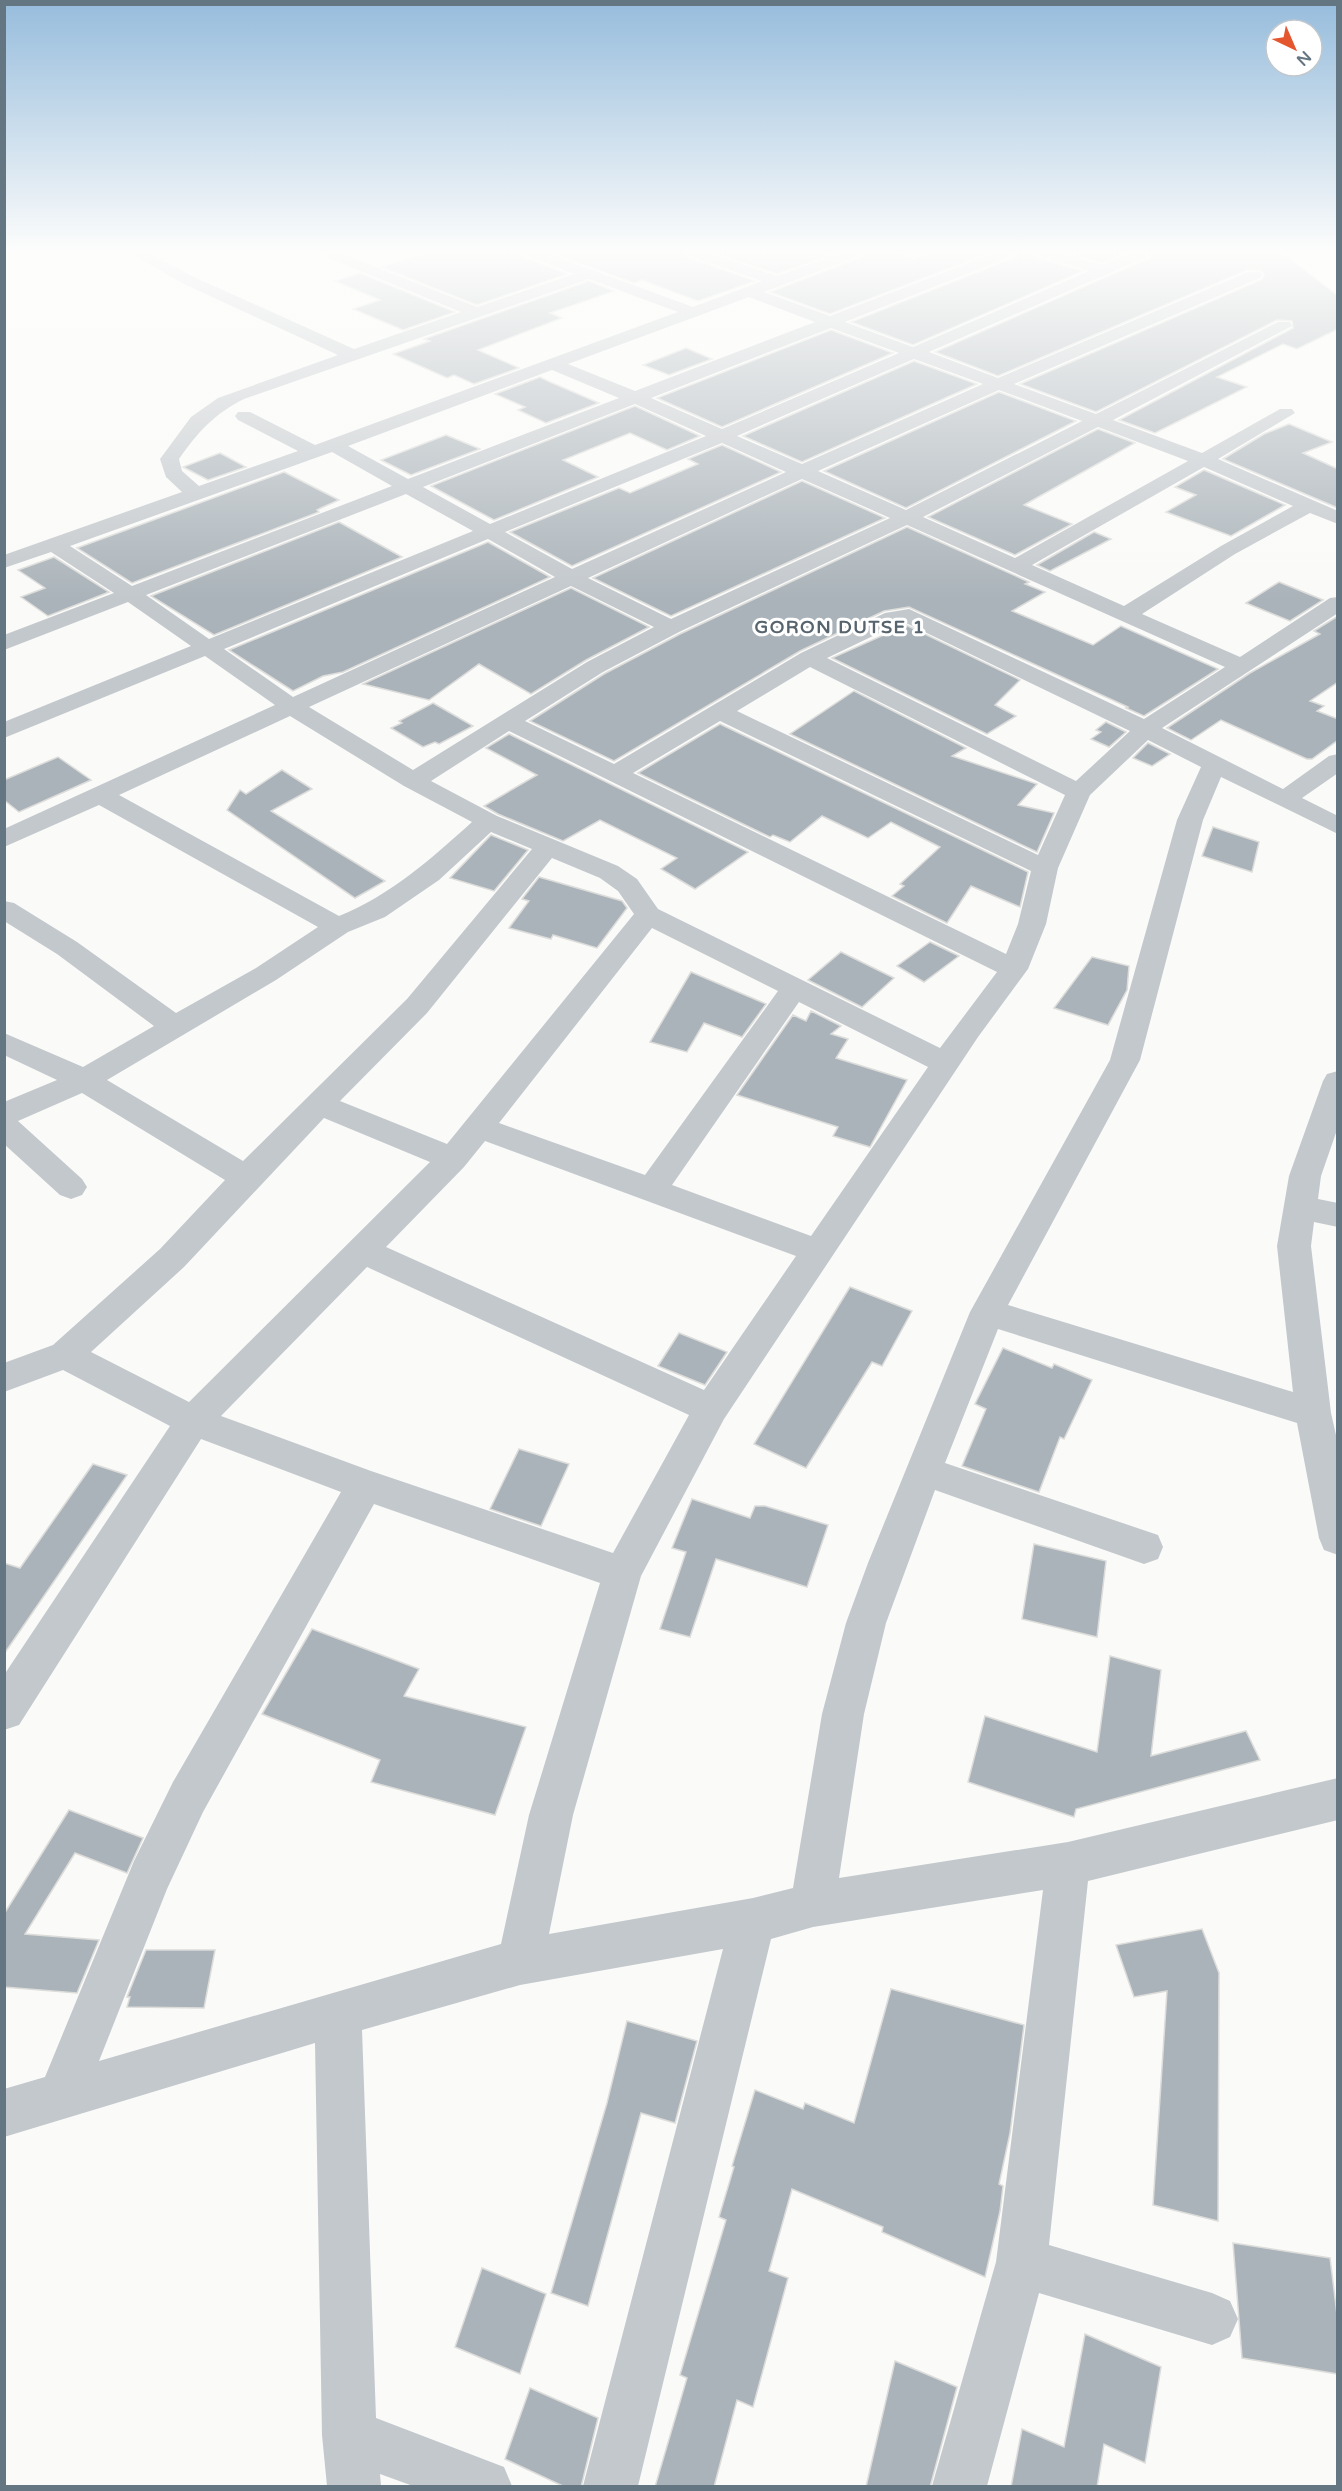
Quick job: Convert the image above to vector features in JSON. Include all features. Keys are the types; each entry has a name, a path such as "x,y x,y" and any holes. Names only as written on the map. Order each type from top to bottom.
{"street":[{"path":"195,493 173,473 169,459 197,420 210,408 238,395 318,368"},
{"path":"4,562 541,368"},
{"path":"563,368 1017,565 1240,665"},
{"path":"4,644 715,368"},
{"path":"4,731 722,436 878,368"},
{"path":"957,368 1206,461 1338,518"},
{"path":"4,840 801,472 1035,368"},
{"path":"413,781 595,667 671,627 906,518 1202,368"},
{"path":"1017,565 1206,461 1286,413"},
{"path":"244,416 324,448 406,487 572,578 671,627"},
{"path":"1126,615 1228,550 1308,506"},
{"path":"53,544 132,595 294,708 413,781 488,821 609,872 628,885 648,915 945,1064"},
{"path":"520,1962 551,1815 622,1573 711,1409 820,1252 945,1064 1014,969 1032,924 1046,868 1079,792 1145,729 1338,603"},
{"path":"616,773 809,658 893,618 909,616 1145,729 1338,826"},
{"path":"809,658 1079,792"},
{"path":"719,711 1046,868"},
{"path":"506,721 1014,969"},
{"path":"1284,800 1338,761"},
{"path":"813,1905 843,1714 866,1623 987,1312 1125,1060 1190,820 1214,765"},
{"path":"100,795 338,926"},
{"path":"4,1115 84,1080 266,974 338,926 375,911 421,881 488,821"},
{"path":"4,1378 66,1355 172,1258 246,1178 417,1006 549,845"},
{"path":"4,909 67,948 174,1026"},
{"path":"4,1711 193,1421 453,1160 648,915"},
{"path":"651,1191 794,989"},
{"path":"4,1042 84,1080 246,1178"},
{"path":"1338,1081 1305,1176 1294,1246 1313,1413 1338,1538"},
{"path":"320,1105 453,1160"},
{"path":"4,1126 71,1187"},
{"path":"479,1127 820,1252"},
{"path":"1301,1207 1338,1215"},
{"path":"362,1250 711,1409"},
{"path":"987,1312 1313,1413"},
{"path":"66,1355 193,1421 365,1485 622,1573"},
{"path":"924,1471 1144,1546"},
{"path":"61,2096 150,1878 188,1797 365,1485"},
{"path":"4,2113 338,2013 520,1962 753,1922 813,1905 1068,1864 1338,1798"},
{"path":"960,2487 1022,2262 1068,1864"},
{"path":"611,2487 753,1922"},
{"path":"338,2013 349,2435 354,2487"},
{"path":"1022,2262 1212,2319"},
{"path":"349,2435 485,2487"}],"building":[{"path":"425,368 518,368 474,384 454,375 447,378"},
{"path":"651,368 687,368 669,375"},
{"path":"733,368 858,368 722,427 657,398"},
{"path":"897,368 934,368 977,384 802,462 743,436"},
{"path":"978,368 1016,368 998,376"},
{"path":"1057,368 1182,368 1096,412 1020,384"},
{"path":"1217,368 1235,368 1217,377 1247,387 1155,433 1119,420"},
{"path":"540,377 599,403 546,423 518,410 525,407 495,394"},
{"path":"999,392 1076,421 906,508 824,471"},
{"path":"635,406 700,436 667,450 630,433 563,460 598,477 494,520 431,486"},
{"path":"1289,424 1332,442 1303,453 1338,469 1338,508 1223,459 1264,434"},
{"path":"1098,429 1135,443 1024,505 1072,524 1015,555 928,517"},
{"path":"446,435 480,449 411,475 381,460"},
{"path":"722,445 781,472 572,566 510,532 619,488 630,493 698,464 688,459"},
{"path":"220,453 246,467 208,480 183,467"},
{"path":"1204,470 1285,505 1231,536 1166,512 1196,495 1175,487"},
{"path":"284,472 339,500 317,510 319,512 132,583 77,548"},
{"path":"802,481 885,518 671,616 593,578"},
{"path":"339,522 402,557 214,635 151,596"},
{"path":"907,527 1029,582 1025,584 1045,592 1012,611 1093,645 1121,626 1218,669 1144,716 909,607 884,611 800,651 614,761 530,721 604,674 680,634"},
{"path":"1094,532 1111,539 1050,571 1037,565"},
{"path":"488,542 550,577 343,672 323,676 293,691 229,650"},
{"path":"54,557 109,592 48,616 21,597 45,588 18,570"},
{"path":"1279,582 1323,600 1290,621 1246,603"},
{"path":"571,588 649,627 586,660 531,694 479,664 429,700 363,684"},
{"path":"1338,616 1338,682 1310,701 1324,706 1317,711 1338,719 1338,740 1312,759 1307,759 1221,720 1191,740 1167,728 1250,673 1320,634 1314,631"},
{"path":"906,625 1020,680 995,705 1016,716 987,734 832,658"},
{"path":"854,691 966,748 952,756 1037,784 1018,805 1054,813 1037,852 790,734"},
{"path":"433,703 473,726 439,744 435,742 423,747 391,728 402,723 399,721"},
{"path":"1106,722 1126,732 1109,747 1091,739 1101,732 1096,730"},
{"path":"720,724 1028,872 1020,907 971,886 947,923 892,896 904,886 900,884 940,847 891,822 868,838 822,816 790,842 773,835 770,837 638,773"},
{"path":"509,734 748,852 695,889 661,869 677,858 600,820 563,841 498,814 484,806 537,775 486,748"},
{"path":"1148,743 1170,754 1152,766 1133,758"},
{"path":"58,757 91,780 19,812 4,800 4,780"},
{"path":"282,770 312,789 271,811 385,881 355,898 227,810 240,790 246,794"},
{"path":"1213,827 1259,842 1252,872 1202,856"},
{"path":"491,835 528,850 494,891 450,878"},
{"path":"539,877 622,901 627,908 597,948 553,935 551,939 509,928 529,901 522,899"},
{"path":"930,942 959,956 924,982 897,966"},
{"path":"841,952 894,978 862,1007 808,980"},
{"path":"1092,957 1129,966 1127,990 1108,1025 1054,1008"},
{"path":"691,972 766,1004 742,1037 704,1023 687,1052 650,1042"},
{"path":"811,1011 841,1026 831,1034 848,1039 836,1058 907,1080 870,1147 833,1136 838,1127 737,1095 793,1015 806,1021"},
{"path":"850,1287 912,1311 882,1366 872,1362 806,1468 754,1444"},
{"path":"679,1333 727,1352 705,1385 658,1366"},
{"path":"1003,1348 1052,1368 1054,1364 1092,1380 1064,1439 1060,1437 1039,1492 962,1466 986,1409 975,1404"},
{"path":"519,1449 569,1464 541,1526 490,1509"},
{"path":"93,1464 127,1475 4,1654 4,1563 20,1568"},
{"path":"692,1499 750,1518 755,1506 765,1506 828,1525 807,1587 716,1559 690,1637 660,1629 686,1552 672,1548"},
{"path":"1034,1544 1106,1561 1097,1637 1022,1619"},
{"path":"312,1629 419,1669 404,1696 526,1727 495,1815 371,1782 380,1760 262,1714"},
{"path":"1110,1656 1161,1670 1151,1756 1246,1731 1260,1760 1076,1809 1074,1817 968,1782 985,1716 1097,1752"},
{"path":"69,1810 143,1838 127,1873 75,1853 25,1934 99,1940 77,1993 4,1987 4,1914"},
{"path":"1202,1929 1219,1973 1218,2221 1153,2205 1167,1991 1134,1997 1116,1945"},
{"path":"146,1950 215,1950 204,2008 127,2007 130,1997 127,1997"},
{"path":"891,1989 1024,2025 1010,2133 999,2184 1003,2186 1000,2211 985,2277 882,2232 883,2227 792,2189 769,2271 788,2278 753,2407 737,2400 714,2487 655,2487 687,2378 680,2375 726,2220 719,2217 755,2090 803,2109 805,2103 854,2123"},
{"path":"627,2021 697,2041 675,2123 641,2113 588,2306 551,2293 607,2103"},
{"path":"1233,2243 1330,2258 1338,2323 1338,2374 1242,2358"},
{"path":"482,2268 546,2294 520,2374 455,2347"},
{"path":"1085,2334 1161,2367 1145,2463 1104,2444 1097,2487 1011,2487 1022,2429 1064,2447"},
{"path":"895,2361 957,2387 930,2487 866,2487"},
{"path":"530,2388 598,2418 581,2487 565,2487 505,2459"}],"district":[{"name":"GORON DUTSE 1","path":"840,627"}]}
